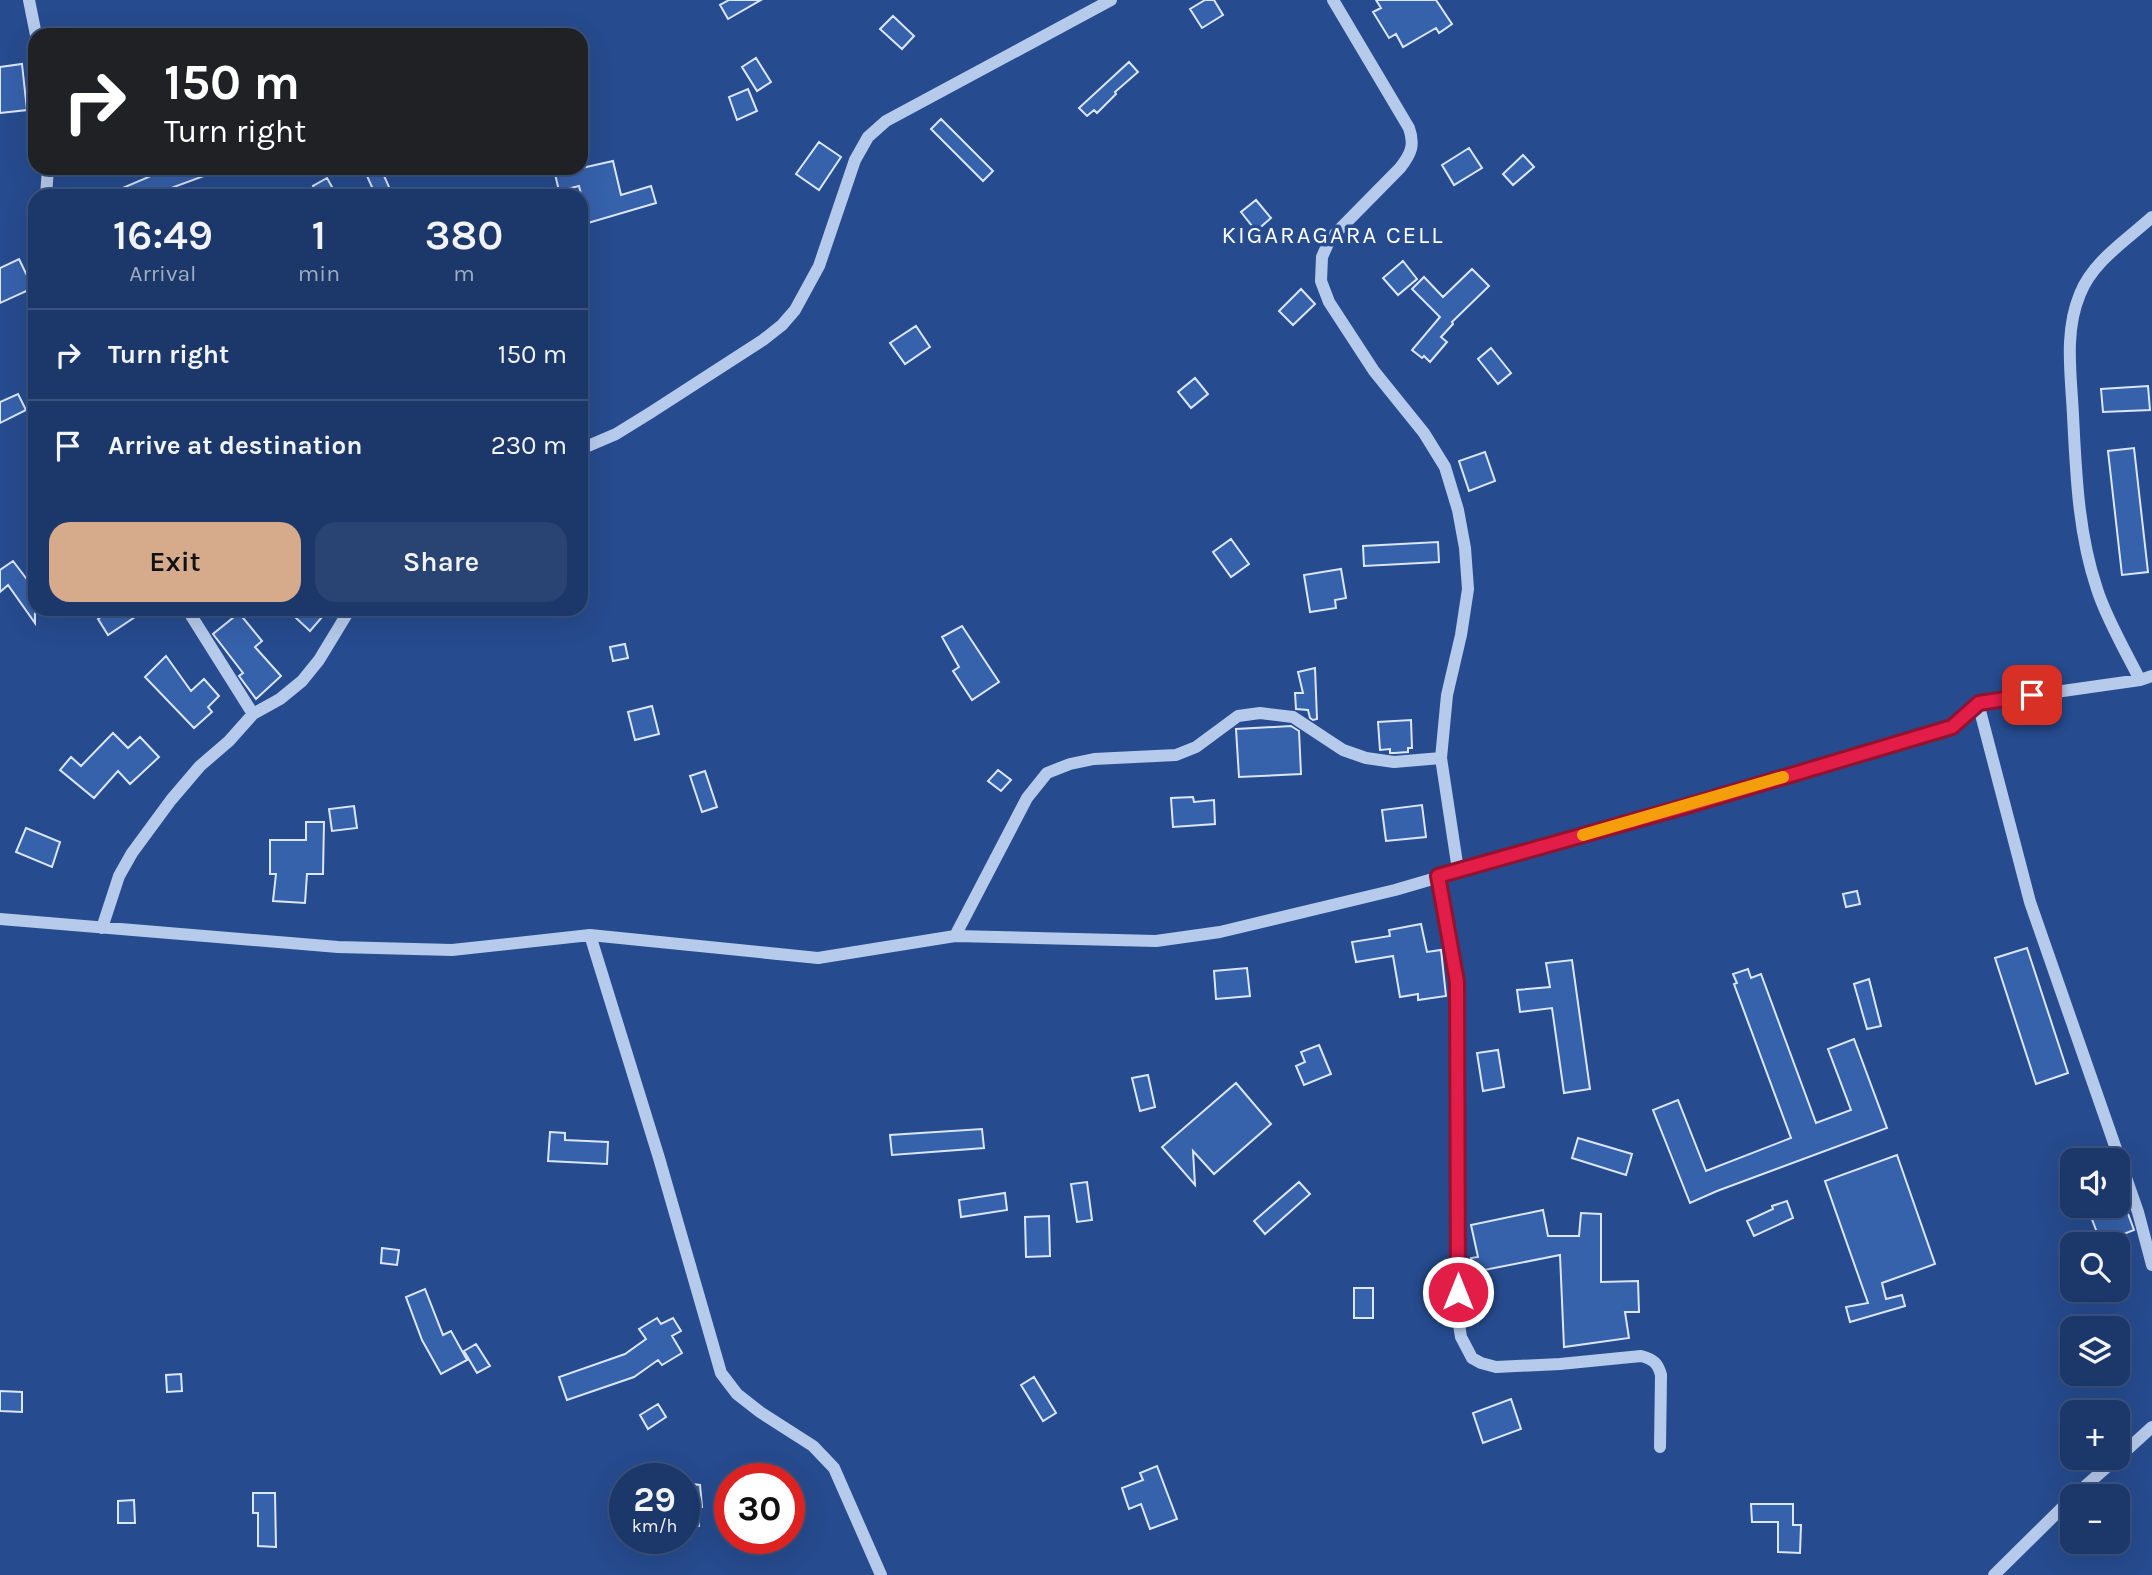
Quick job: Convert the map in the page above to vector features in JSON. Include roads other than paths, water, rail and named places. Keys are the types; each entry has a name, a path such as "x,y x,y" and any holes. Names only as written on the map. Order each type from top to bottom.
{"street":[{"path":"29,0 35,28"},
{"path":"588,446 650,413 782,325 795,310 819,266 855,160 868,137 886,121 1111,0"},
{"path":"1333,0 1413,138 1409,157 1329,239 1322,257 1321,281 1329,302 1374,371 1424,433 1445,467 1458,510 1465,548 1468,589 1447,695 1441,758 1458,870"},
{"path":"0,919 338,947 452,950 590,935 818,958 955,936 1156,941 1220,932 1395,890 1690,805 1952,727 1979,703 2146,678 2097,590 2086,546 2076,481 2069,350 2071,321 2080,292 2095,268 2152,217"},
{"path":"191,616 253,715"},
{"path":"102,928 119,876 152,825 200,766 253,715 280,699 302,681 319,660 346,616"},
{"path":"1979,703 2030,901 2138,1212 2152,1265"},
{"path":"955,936 1027,798 1047,773 1070,764 1094,759 1176,755 1196,747 1238,716 1260,713 1293,718 1343,750 1366,758 1394,762 1441,758"},
{"path":"1438,876 1457,982 1458,1318 1461,1337 1472,1358 1496,1367 1641,1356 1651,1358 1658,1365 1661,1375 1660,1447"},
{"path":"590,935 659,1158 721,1373 737,1394 813,1446 834,1468 881,1575"},
{"path":"2130,1446 2152,1427"},
{"path":"2088,1484 2103,1470"},
{"path":"1994,1575 2060,1510"}],"district":[{"name":"KIGARAGARA CELL","path":"1333,235"}]}
